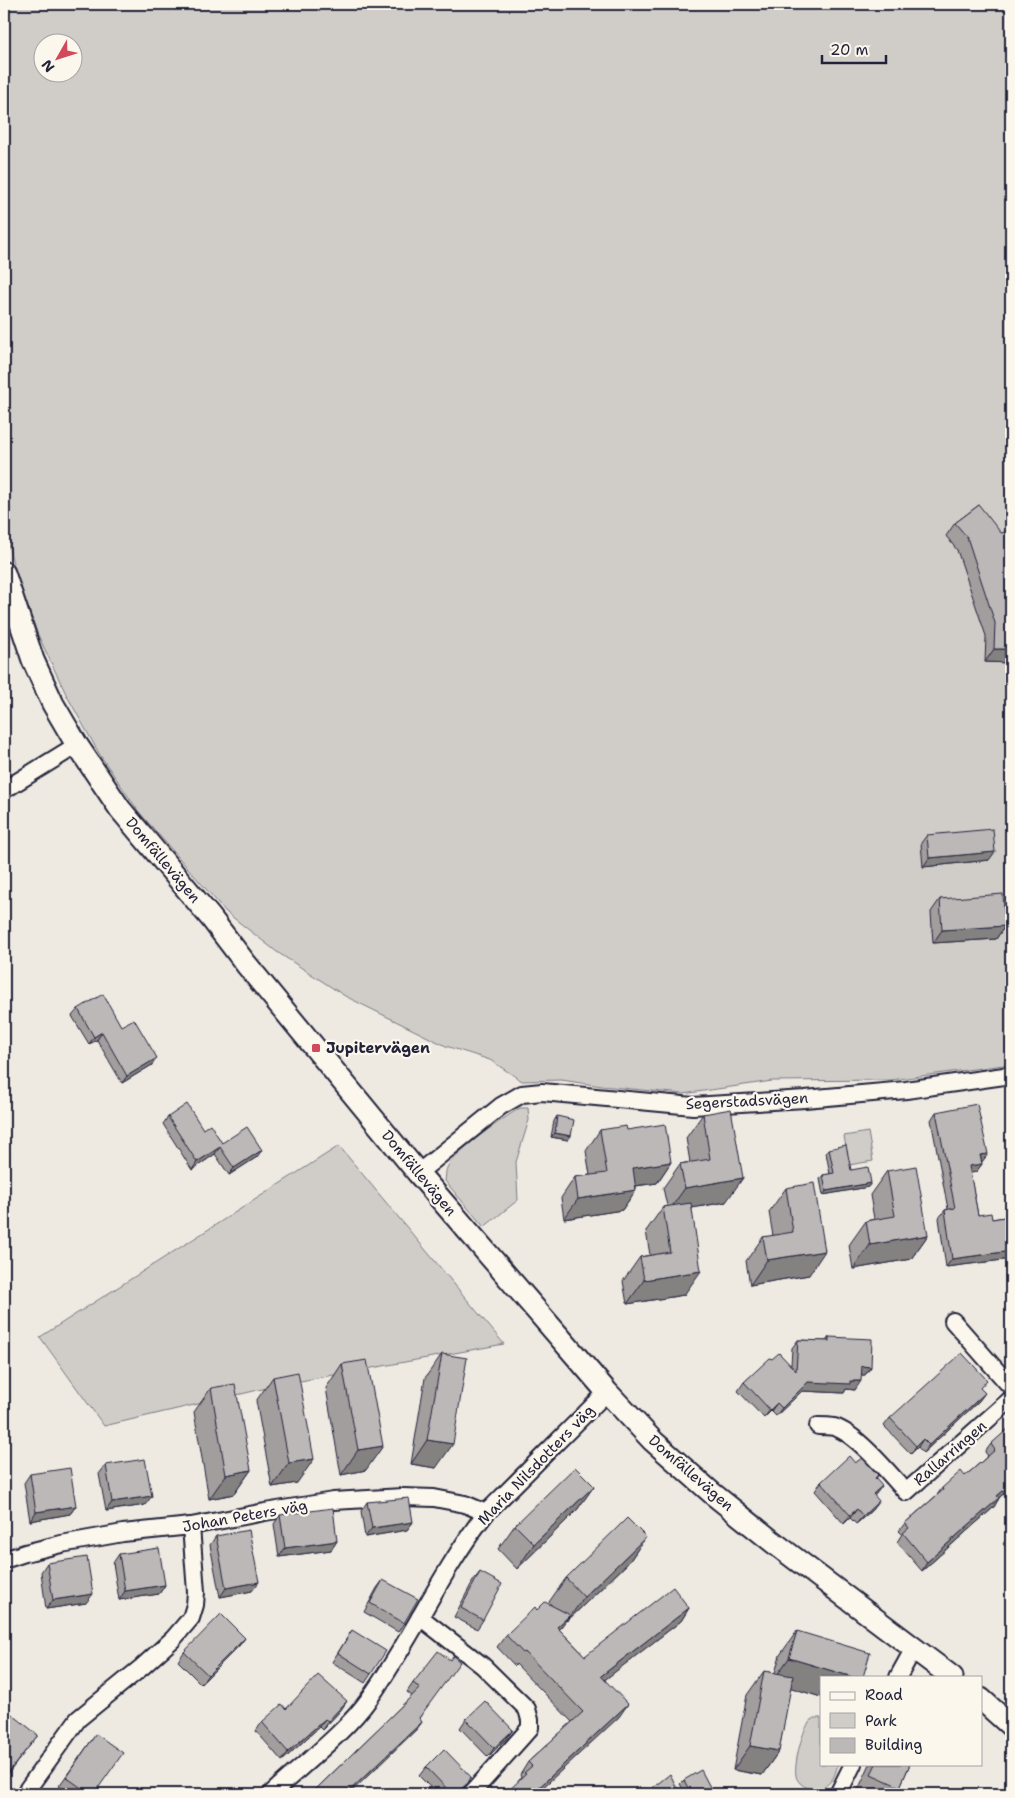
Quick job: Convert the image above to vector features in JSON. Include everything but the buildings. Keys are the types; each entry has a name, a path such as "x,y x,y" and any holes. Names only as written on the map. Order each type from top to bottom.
{"street":[{"name":"Domfällevägen","path":"4,573 33,660 53,704 77,745 120,809 418,1173 607,1392 653,1441 773,1542 951,1676"},
{"path":"4,790 77,745"},
{"name":"Segerstadsvägen","path":"418,1173 501,1106 522,1094 542,1092 693,1106 795,1100 906,1090 1011,1075"},
{"path":"953,1321 1011,1387"},
{"name":"Maria Nilsdotters väg","path":"271,1794 328,1743 369,1700 446,1571 486,1513 607,1392"},
{"name":"Rallarringen","path":"818,1426 834,1427 855,1440 880,1463 906,1492 1011,1400"},
{"name":"Johan Peters väg","path":"4,1560 25,1553 123,1533 191,1526 333,1501 403,1497 434,1498 465,1504 486,1513"},
{"path":"24,1794 78,1719 142,1667 173,1639 191,1618 196,1592 191,1526"},
{"path":"420,1617 483,1666 527,1709 530,1728 471,1794"},
{"path":"899,1676 914,1648"},
{"path":"982,1700 1011,1726"},
{"path":"838,1794 852,1766"}],"green space":[{"path":"4,4 1011,4 1011,1064 891,1080 772,1081 683,1094 561,1080 522,1081 490,1060 446,1046 345,996 277,952 226,912 139,812 100,755 67,696 38,635 15,571 4,528"},
{"path":"520,1108 528,1108 529,1120 516,1162 518,1200 484,1227 445,1181 446,1170 453,1159 470,1143"},
{"path":"868,1132 873,1161 849,1165 844,1136"},
{"path":"339,1146 504,1344 284,1384 104,1426 40,1337"},
{"path":"815,1718 820,1718 820,1766 837,1766 830,1782 817,1789 804,1786 797,1779 796,1774 803,1734 809,1722"}],"place":[{"name":"Jupitervägen","path":"316,1048"}]}
